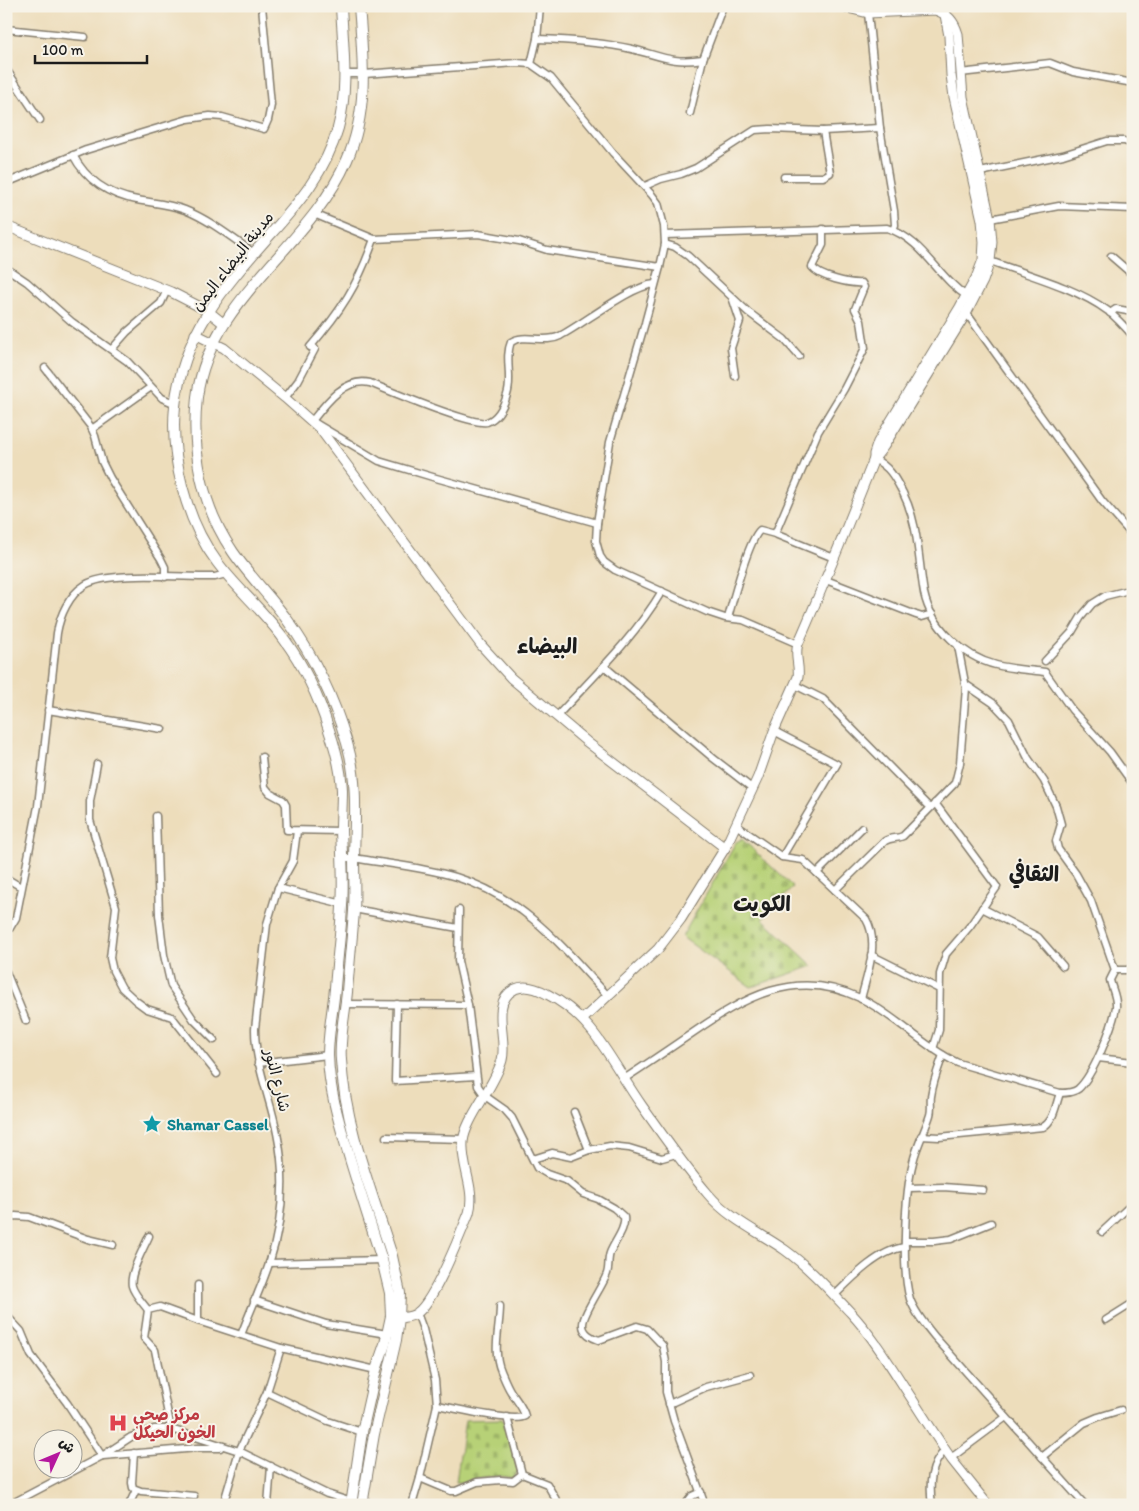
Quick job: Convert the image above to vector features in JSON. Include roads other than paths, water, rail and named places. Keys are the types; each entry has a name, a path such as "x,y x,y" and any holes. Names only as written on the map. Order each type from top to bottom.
{"main road":[{"name":"مدينة البيضاء اليمن","path":"340,6 345,74 338,127 324,163 305,195 254,253 208,312 196,334 183,366 176,404 175,438 183,491 201,534 212,555 226,574 262,611 286,642 315,694 328,726 340,772 342,791 342,904 328,1055 334,1105 382,1260 391,1304 387,1334 376,1370 362,1432 351,1504"},
{"name":"مدينة البيضاء اليمن","path":"359,6 364,74 360,114 353,145 333,186 314,214 223,323 213,342 202,371 198,392 195,434 196,452 203,488 222,535 240,562 288,621 320,671 346,739 353,769 356,804 354,909 340,1057 348,1118 392,1256 400,1293 396,1340 374,1434 362,1505"},
{"path":"226,574 240,562"}],"street":[{"path":"6,183 73,155 198,117 222,117 264,129 270,112 271,98 262,6"},
{"path":"531,64 537,39 540,6"},
{"path":"690,113 703,59 723,6"},
{"path":"840,6 868,13 934,8 947,10"},
{"path":"583,1019 658,949 681,919 725,848 753,789 774,731 795,685 799,671 796,649 826,580 874,459 878,442 970,298 983,281 990,262 992,242 990,219 963,97 958,34 947,10"},
{"path":"947,10 954,97 982,220 984,242 982,260 970,298"},
{"path":"868,13 880,128 894,211 893,230"},
{"path":"6,29 85,37"},
{"path":"537,39 582,40 633,49 677,61 703,59"},
{"path":"345,74 517,63 531,64 551,78 613,153 645,186 658,203 664,226 665,244 645,323 612,436 597,523 596,541 600,556 604,562 615,570 707,612 750,623 798,644"},
{"path":"960,73 1050,63 1073,72 1133,83"},
{"path":"6,69 40,120"},
{"path":"645,186 696,168 755,130 823,131 880,128"},
{"path":"784,177 823,177 830,173 823,131"},
{"path":"980,172 1064,155 1107,141 1124,141 1133,144"},
{"path":"73,155 84,173 111,192 131,199 169,205 192,213 254,253"},
{"path":"990,219 1059,206 1133,209"},
{"path":"314,214 374,239 478,234 519,241 547,250 660,267"},
{"path":"6,226 167,290 208,312 223,323"},
{"path":"665,235 880,227 893,230 911,240 955,286 970,298"},
{"path":"776,534 818,432 844,389 865,348 860,321 855,309 864,287 862,283 838,280 816,272 812,268 823,245 823,229"},
{"path":"285,398 298,381 315,349 310,347 327,327 356,284 374,239"},
{"path":"665,244 682,251 688,256 759,321 784,339 799,356"},
{"path":"1110,256 1133,275"},
{"path":"990,262 1075,293 1095,303 1110,313 1133,336"},
{"path":"6,268 27,282 68,319 127,361 165,401 176,404"},
{"path":"312,420 338,393 358,381 370,383 457,416 482,423 488,421 499,412 507,396 510,381 509,351 511,342 517,339 553,339 638,288 655,284"},
{"path":"112,349 127,332 161,302 167,290"},
{"path":"732,297 740,321 731,348 735,376"},
{"path":"1110,313 1116,309 1133,312"},
{"path":"963,310 1102,501 1133,536"},
{"path":"196,334 224,348 312,420 379,461 597,523"},
{"path":"45,368 92,429 102,462 110,478 162,559 165,577"},
{"path":"92,429 151,387"},
{"path":"312,420 481,645 511,678 587,742 725,848"},
{"path":"874,459 891,471 906,500 918,539 924,595 938,624 958,646 982,660 998,666 1045,672 1072,710 1110,752 1133,784"},
{"path":"728,618 742,571 758,532 764,530 776,534 834,558"},
{"path":"6,932 16,918 36,813 58,626 63,611 74,595 85,585 100,578 215,577 226,574"},
{"path":"826,580 922,617 932,614"},
{"path":"1045,661 1072,632 1092,604 1105,596 1133,589"},
{"path":"557,716 632,635 662,591"},
{"path":"835,890 885,841 903,836 954,783 960,764 966,684 958,646"},
{"path":"604,666 713,758 753,789"},
{"path":"624,1079 711,1020 746,1000 768,991 805,985 833,989 861,999 933,1049 966,1066 1010,1077 1060,1093 1073,1092 1080,1088 1098,1058 1111,1030 1116,1000 1110,980 1115,970 1088,894 1058,849 1056,842 1061,824 1056,806 1044,781 1028,758 1009,720 993,703 966,684"},
{"path":"795,685 824,699 932,806 997,887 970,926 946,954 941,965 938,989 939,1030 933,1049"},
{"path":"48,710 162,729"},
{"path":"774,731 837,764 782,857"},
{"path":"262,757 266,787 270,793 285,801 287,830 341,831"},
{"path":"97,764 90,801 90,816 91,826 116,907 110,958 113,971 122,988 136,1001 147,1009 172,1018 217,1074"},
{"path":"156,816 159,915 164,955 171,986 194,1020 214,1040"},
{"path":"736,825 782,857 803,860 859,912 870,926 873,942 861,999"},
{"path":"817,873 862,828"},
{"name":"شارع النور","path":"241,1335 269,1263 282,1202 282,1166 277,1132 258,1063 255,1045 256,1019 267,924 278,888 293,861 297,831"},
{"path":"343,858 354,858 448,875 480,886 525,912 544,928 608,996"},
{"path":"6,878 21,887"},
{"path":"278,888 342,904"},
{"path":"982,908 1038,937 1063,966"},
{"path":"354,909 458,928"},
{"path":"459,910 458,961 468,1005 478,1086 485,1096 509,1114 534,1164 542,1172 567,1181 583,1194 598,1199 614,1208 624,1217 624,1224 610,1253 607,1275 582,1323 583,1327 587,1334 599,1340 637,1326 642,1327 660,1341 666,1362 666,1387 669,1404 676,1429 705,1505"},
{"path":"871,955 938,989"},
{"path":"1115,970 1130,968 1133,976"},
{"path":"6,972 26,1021"},
{"path":"399,1318 417,1313 425,1304 440,1278 469,1213 471,1191 463,1154 464,1139 503,1057 502,1006 508,994 519,988 534,988 556,998 583,1019 597,1036 676,1154 706,1192 739,1221 787,1252 806,1268 871,1337 945,1450 988,1505"},
{"path":"346,1004 468,1005"},
{"path":"397,1004 395,1081 476,1076"},
{"path":"258,1063 328,1055"},
{"path":"943,1055 935,1076 929,1116 913,1163 909,1188 905,1244 910,1299 916,1312 935,1337 1085,1505"},
{"path":"1098,1058 1133,1062"},
{"path":"921,1136 971,1134 1043,1127 1051,1118 1060,1093"},
{"path":"574,1112 589,1150"},
{"path":"386,1137 464,1139"},
{"path":"533,1159 552,1153 571,1157 589,1150 615,1146 662,1158 676,1154"},
{"path":"909,1188 950,1187 983,1190"},
{"path":"1102,1232 1133,1203"},
{"path":"6,1219 14,1216 29,1217 88,1239 113,1245"},
{"path":"834,1296 865,1267 905,1244 951,1239 991,1223"},
{"path":"149,1236 138,1259 132,1288 148,1310 144,1338 155,1350 171,1429"},
{"path":"269,1263 382,1260"},
{"path":"198,1284 198,1321"},
{"path":"254,1300 326,1324 387,1334"},
{"path":"1106,1320 1133,1303"},
{"path":"437,1405 519,1419 525,1416 523,1409 508,1387 498,1361 496,1340 500,1322 500,1306"},
{"path":"148,1310 160,1307 281,1348 376,1370"},
{"path":"412,1505 437,1405 435,1380 423,1329 417,1313"},
{"path":"6,1315 21,1331 30,1355 67,1403 102,1456"},
{"path":"223,1505 239,1451 267,1392 281,1348"},
{"path":"669,1404 706,1387 750,1376"},
{"path":"267,1392 328,1421 362,1432"},
{"path":"1042,1457 1084,1423 1121,1410"},
{"path":"507,1417 522,1474"},
{"path":"951,1458 1006,1417"},
{"path":"9,1505 22,1502 131,1437 154,1429 171,1429 239,1451 351,1504"},
{"path":"102,1456 206,1447 230,1448"},
{"path":"932,1505 931,1480 933,1467 936,1460 945,1450"},
{"path":"134,1453 133,1488 136,1490 194,1496"},
{"path":"268,1505 271,1466"},
{"path":"420,1478 456,1492 477,1482 513,1481 522,1474"},
{"path":"522,1474 547,1484 559,1505"},
{"path":"129,1505 136,1490"},
{"path":"685,1505 692,1496 701,1492"}],"place":[{"name":"Shamar Cassel","path":"152,1124"},
{"name":"مركز صحي الخون الحيكل","path":"118,1423"}],"district":[{"name":"البيضاء","path":"547,646"},
{"name":"الثقافي","path":"1034,874"},
{"name":"الكويت","path":"762,904"}]}
